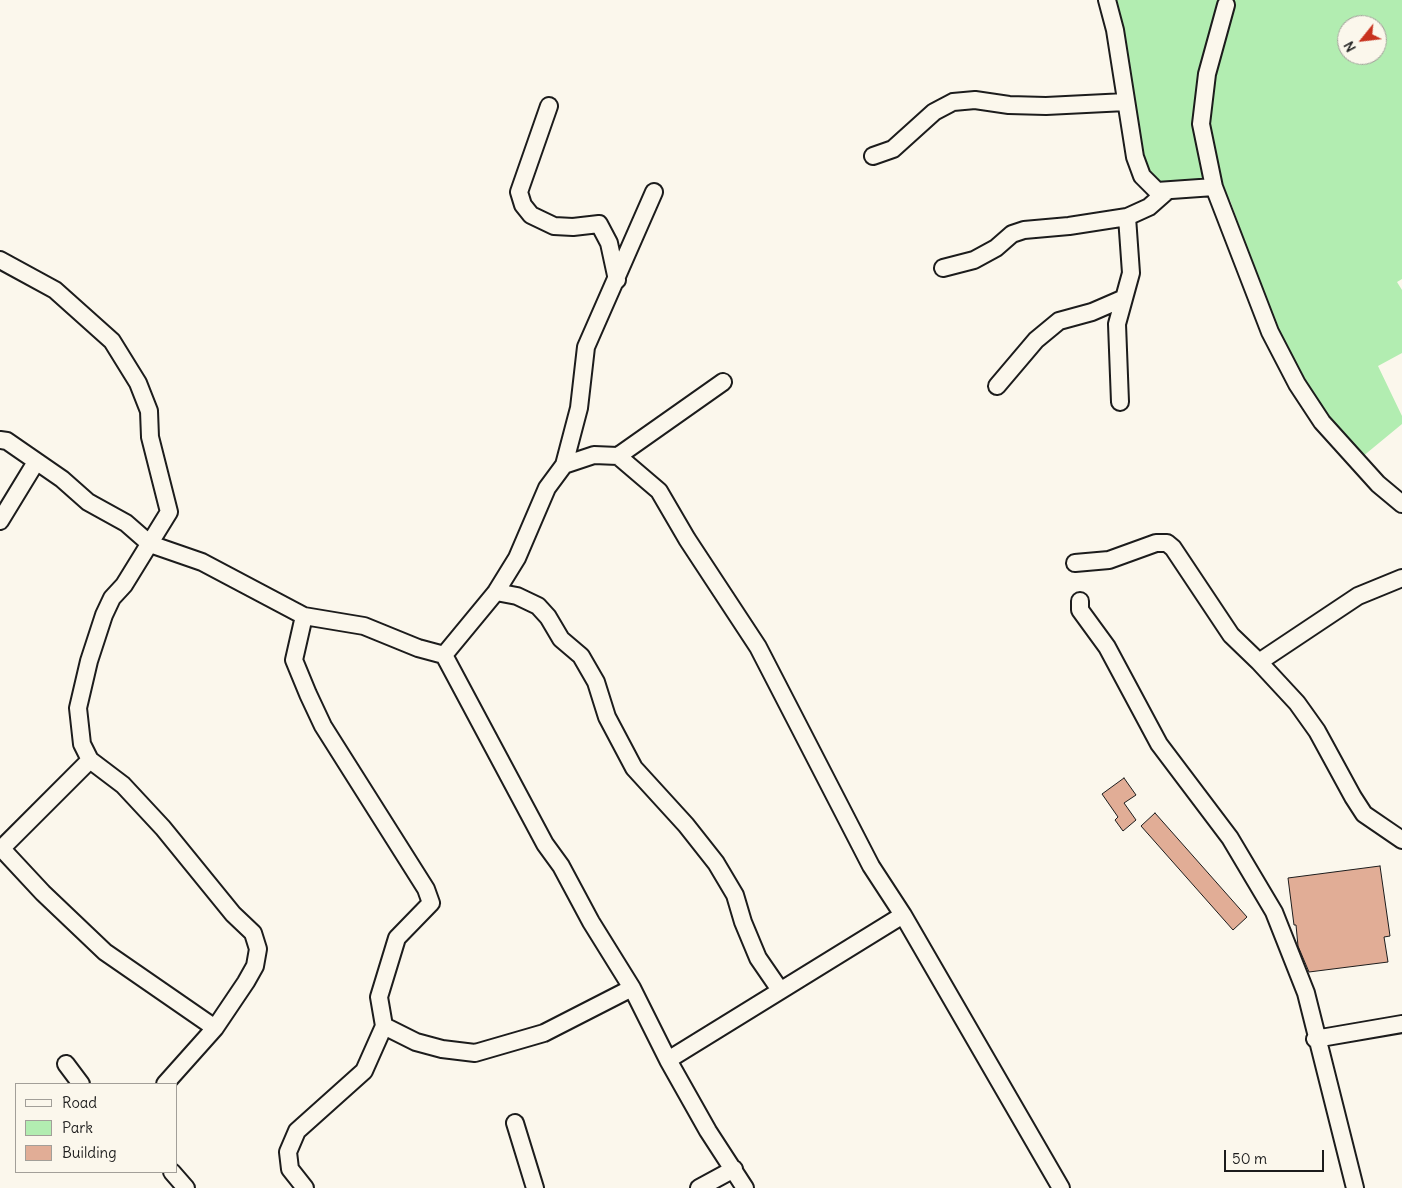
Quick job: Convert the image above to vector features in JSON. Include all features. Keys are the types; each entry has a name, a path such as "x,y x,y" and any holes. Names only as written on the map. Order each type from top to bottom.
{"street":[{"path":"1107,0 1115,30 1136,158 1142,176 1157,191 1166,192 1214,187"},
{"path":"1226,5 1207,74 1201,124 1214,187 1270,332 1297,384 1322,422 1378,484 1402,504"},
{"path":"873,156 893,149 934,112 953,102 974,100 1009,105 1046,106 1126,102"},
{"path":"549,106 518,192 523,205 531,215 554,226 572,228 599,224 609,243 617,280"},
{"path":"444,655 496,592 518,558 546,488 564,465 579,408 586,347 654,192"},
{"path":"943,268 974,260 996,248 1012,234 1024,230 1069,226 1127,217 1149,207 1166,192"},
{"path":"1120,402 1117,324 1122,299 1131,273 1127,217"},
{"path":"0,260 55,290 112,341 138,383 149,411 150,437 169,512 124,585 112,598 89,661 78,708 82,744 90,760 123,785 163,828 233,914 253,933 258,950 254,966 215,1028 166,1083"},
{"path":"997,386 1036,340 1059,321 1092,312 1122,299"},
{"path":"564,465 594,456 618,456 723,382"},
{"path":"0,440 7,441 62,479 88,502 126,522 150,544 202,562 304,616 364,626 418,648 444,655 545,844 561,866 591,922 632,988 668,1060 708,1131 745,1188"},
{"path":"618,456 659,491 687,539 758,647 872,866 903,915 1061,1188"},
{"path":"0,521 7,506 26,482 36,462"},
{"path":"1075,563 1109,560 1156,543 1166,543 1185,565 1225,628 1297,703 1317,731 1352,798 1364,814 1402,840"},
{"path":"1259,662 1358,596 1402,578"},
{"path":"496,592 516,596 538,606 548,617 562,639 581,656 596,682 607,717 634,768 686,824 716,863 735,894 743,922 758,958 780,990"},
{"path":"1080,601 1080,610 1107,647 1158,744 1230,838 1274,912 1306,993 1315,1039 1349,1157 1355,1188"},
{"path":"304,616 294,660 322,726 429,895 430,903 397,938 379,997 384,1026 364,1071 297,1130 288,1152 290,1169 305,1188"},
{"path":"90,760 1,849 43,893 105,952 215,1028"},
{"path":"668,1060 903,915"},
{"path":"384,1026 416,1042 442,1049 475,1053 544,1033 632,988"},
{"path":"1315,1039 1402,1024"},
{"path":"66,1064 80,1083"},
{"path":"515,1123 535,1188"},
{"path":"699,1188 734,1169"},
{"path":"173,1173 186,1188"}],"green space":[{"path":"1112,0 1402,0 1402,279 1397,282 1402,290 1402,353 1378,366 1402,416 1402,424 1362,457 1324,412 1303,378 1267,304 1230,200 1147,186"}],"building":[{"path":"1124,778 1136,795 1124,803 1136,820 1123,831 1115,820 1118,817 1102,794"},
{"path":"1155,813 1247,917 1233,930 1141,826"},
{"path":"1380,866 1390,936 1384,937 1388,962 1309,972 1298,946 1288,878"}]}
